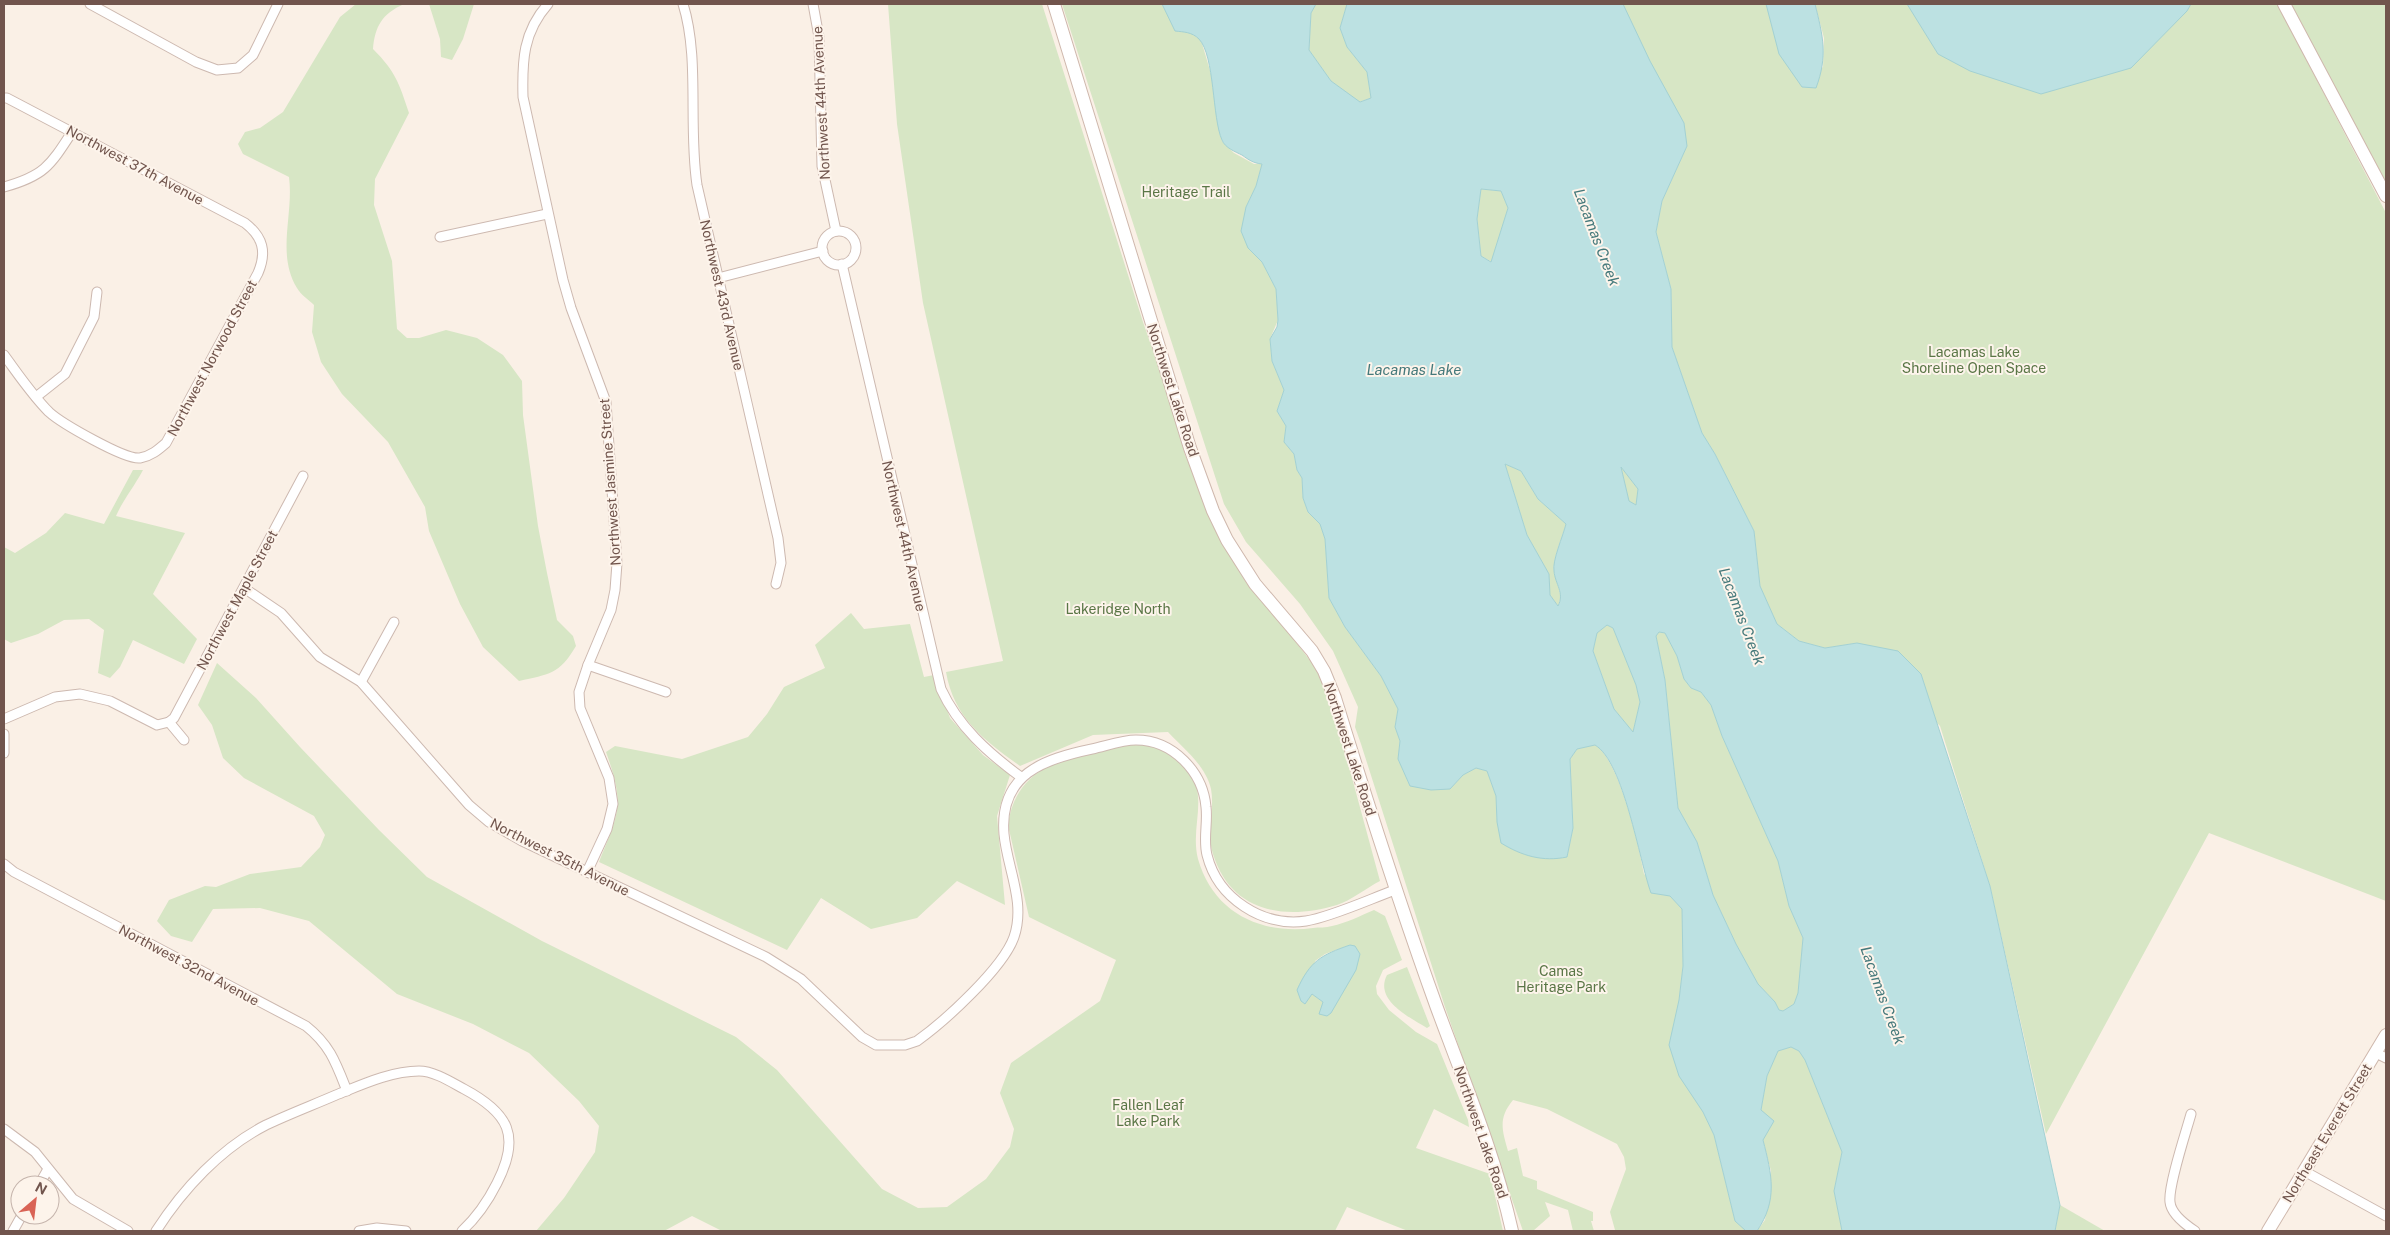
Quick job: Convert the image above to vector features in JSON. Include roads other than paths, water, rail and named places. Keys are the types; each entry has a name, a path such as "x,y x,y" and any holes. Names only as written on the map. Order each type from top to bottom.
{"main road":[{"name":"Northwest Lake Road","path":"1054,4 1182,420 1213,512 1243,567 1312,650 1324,671 1335,698 1395,890 1472,1102 1506,1205 1512,1231"},
{"path":"2284,4 2386,196"},
{"name":"Northeast Everett Street","path":"2268,1231 2304,1172 2381,1055 2386,1035"}],"street":[{"path":"90,4 196,62 217,70 238,68 253,55 278,4"},
{"name":"Northwest Jasmine Street","path":"548,4 525,42 522,69 523,97 547,214 571,308 604,393 609,420 617,580 611,610 588,665 580,692 580,708 609,778 613,804 607,829 587,872"},
{"name":"Northwest 43rd Avenue","path":"683,4 690,29 694,167 778,538 781,563 776,584"},
{"name":"Northwest 44th Avenue","path":"813,4 819,37 822,166 836,231"},
{"name":"Northwest 37th Avenue","path":"4,98 245,223 255,231 261,241"},
{"path":"4,187 28,180 46,169 72,132"},
{"path":"440,237 547,214"},
{"path":"836,231 850,234 856,246 852,258 842,264 829,261 823,251 824,240 836,231"},
{"name":"Northwest Norwood Street","path":"36,397 56,418 125,456 138,458 150,455 166,443 258,273 264,261 261,241"},
{"path":"718,278 823,251"},
{"name":"Northwest 44th Avenue","path":"842,264 941,689 957,719 968,731 1021,777"},
{"path":"4,355 36,397 65,374 94,317 97,292"},
{"name":"Northwest Maple Street","path":"169,722 174,718 302,476"},
{"name":"Northwest 35th Avenue","path":"244,588 281,613 320,657 361,682 479,814 502,830 766,957 801,979 862,1037 876,1045 896,1046 918,1041 993,970 1010,945 1016,930 1018,906 1004,836 1004,814 1009,797 1021,777"},
{"path":"361,682 394,622"},
{"path":"588,665 666,692"},
{"path":"4,719 55,697 80,694 110,701 157,725 169,722 184,740"},
{"path":"4,734 4,753"},
{"path":"1021,777 1037,765 1070,753 1126,742 1154,743 1178,755 1196,776 1206,805 1205,847 1210,865 1230,896 1249,911 1264,918 1280,921 1306,921 1395,890"},
{"name":"Northwest 32nd Avenue","path":"4,864 14,872 306,1026 322,1039 335,1062 347,1091"},
{"path":"156,1231 174,1202 197,1178 236,1144 265,1126 347,1091 387,1077 421,1071 441,1077 484,1099 497,1111 506,1126 510,1146 508,1162 481,1211 462,1231"},
{"path":"2191,1114 2171,1188 2170,1203 2178,1217 2195,1231"},
{"path":"4,1128 35,1152 73,1199 128,1231"},
{"path":"45,1175 48,1169"},
{"path":"2304,1172 2386,1216"},
{"path":"359,1231 377,1228 406,1231"}],"water":[{"name":"Lacamas Lake","path":"1162,4 1316,4 1311,13 1309,50 1331,81 1360,102 1371,98 1367,72 1347,47 1340,28 1347,4 1623,4 1650,61 1684,123 1687,146 1662,201 1656,232 1671,289 1672,347 1702,433 1715,454 1754,531 1760,586 1777,624 1799,641 1825,648 1857,643 1898,651 1921,674 1990,886 2060,1205 2055,1231 1842,1231 1834,1191 1842,1152 1805,1060 1799,1051 1791,1047 1778,1051 1767,1076 1761,1110 1774,1121 1763,1140 1771,1176 1770,1198 1764,1220 1757,1231 1746,1231 1735,1221 1714,1135 1703,1112 1679,1076 1669,1045 1679,1000 1683,966 1682,909 1670,896 1651,893 1622,791 1605,755 1595,745 1577,749 1570,759 1573,828 1567,857 1550,859 1533,857 1501,843 1497,822 1496,796 1487,771 1476,768 1463,775 1450,789 1431,790 1410,786 1398,759 1400,741 1395,727 1398,709 1381,676 1345,627 1329,598 1325,539 1320,524 1308,512 1303,498 1302,478 1297,470 1294,454 1284,442 1286,426 1277,411 1284,390 1272,361 1270,339 1277,327 1278,320 1276,289 1262,262 1248,248 1241,231 1246,207 1256,186 1262,164 1249,160 1223,143 1216,117 1211,73 1204,47 1194,35 1175,31","holes":["1481,189 1501,191 1508,208 1491,262 1481,256 1477,219","1505,464 1521,471 1538,499 1566,524 1554,567 1560,593 1558,606 1550,595 1549,574 1527,535","1621,467 1638,489 1636,505 1629,501","1607,625 1613,628 1636,685 1640,702 1633,732 1614,709 1593,651 1597,633","1659,632 1665,633 1677,656 1684,679 1691,688 1701,692 1711,705 1722,736 1778,861 1789,906 1803,938 1798,993 1794,1004 1783,1011 1779,1010 1775,1002 1758,984 1736,944 1713,895 1697,842 1678,808 1665,680 1656,636"]},
{"path":"1766,4 1815,4 1823,46 1822,66 1816,88 1802,87 1779,54"},
{"path":"1907,4 2191,4 2187,11 2131,68 2041,94 1970,71 1938,54"},
{"path":"1350,945 1355,946 1360,954 1356,970 1331,1013 1327,1016 1319,1014 1323,1002 1312,994 1305,1004 1301,1001 1297,990 1307,972 1318,960 1331,952"}],"park label":[{"name":"Heritage Trail","path":"1186,192"},
{"name":"Lacamas Lake Shoreline Open Space","path":"1974,360"},
{"name":"Lakeridge North","path":"1118,609"},
{"name":"Camas Heritage Park","path":"1561,980"},
{"name":"Fallen Leaf Lake Park","path":"1148,1114"}],"water label":[{"name":"Lacamas Creek","path":"1597,237"},
{"name":"Lacamas Creek","path":"1742,616"},
{"name":"Lacamas Creek","path":"1883,995"}]}
